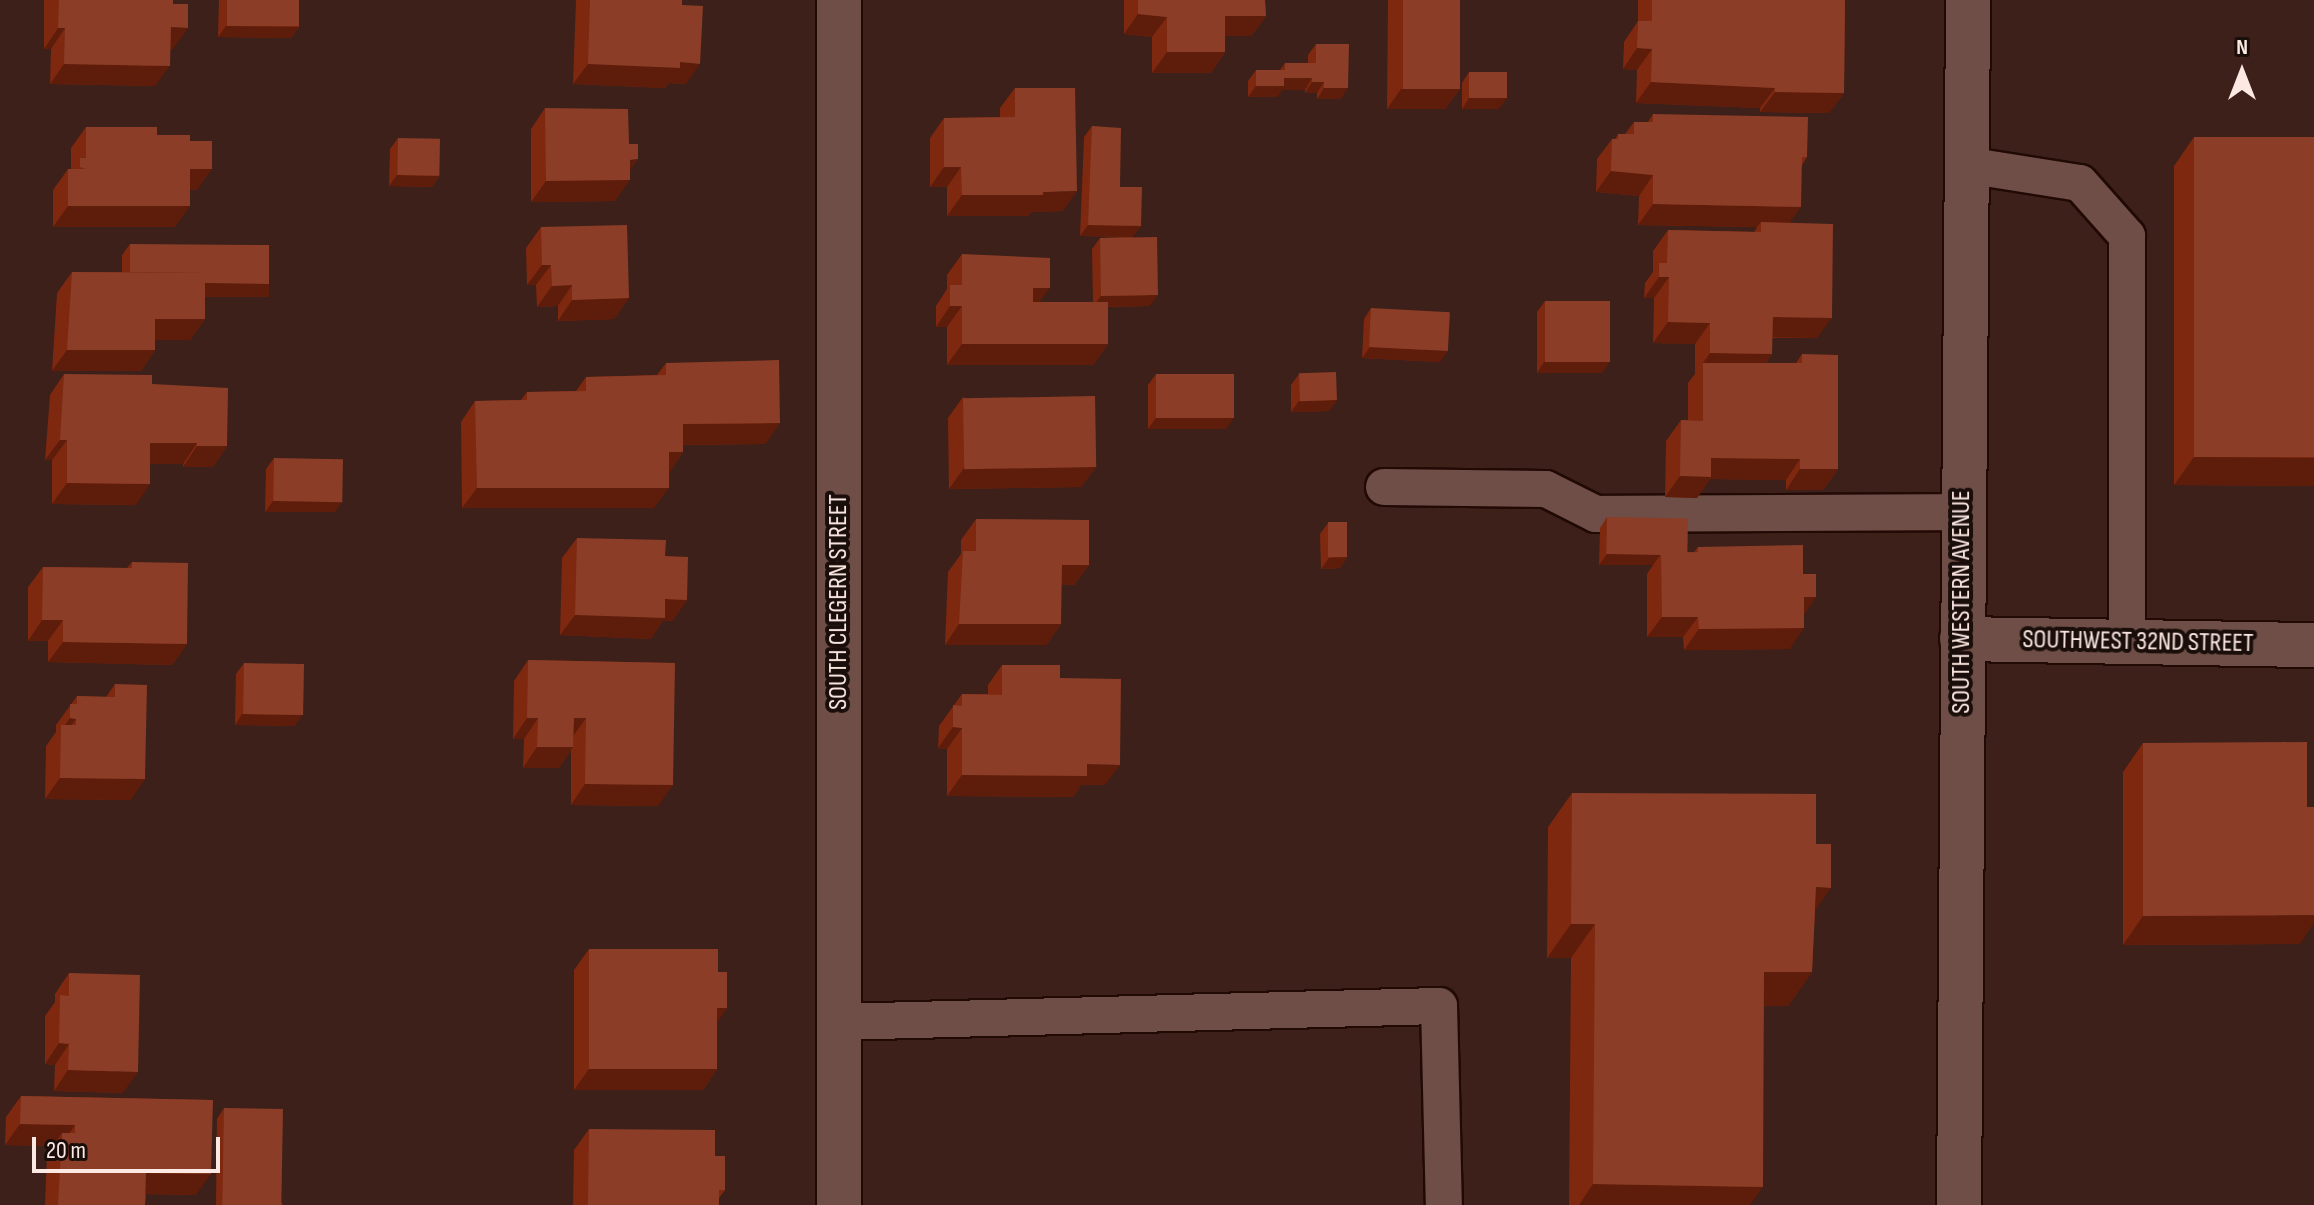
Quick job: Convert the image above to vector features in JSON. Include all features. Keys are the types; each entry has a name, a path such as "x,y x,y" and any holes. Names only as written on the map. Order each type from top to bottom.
{"street":[{"name":"SOUTH CLEGERN STREET","path":"839,0 839,1205"},
{"name":"SOUTH WESTERN AVENUE","path":"1959,1205 1968,0"},
{"name":"SOUTHWEST 32ND STREET","path":"1962,639 2314,645"}],"lane":[{"path":"1966,165 2080,183 2127,236 2127,642"},
{"path":"1384,487 1546,489 1596,514 1963,512"},
{"path":"839,1022 1439,1006 1444,1205"}],"building":[{"path":"59,0 173,0 173,4 188,4 188,28 171,27 170,66 64,64 65,28 58,28"},
{"path":"227,0 299,0 299,26 227,26"},
{"path":"590,0 682,0 682,5 703,6 700,64 680,62 680,68 588,64"},
{"path":"1138,0 1265,0 1266,16 1225,16 1225,52 1167,52 1167,17 1138,14"},
{"path":"1403,0 1460,0 1460,89 1403,89"},
{"path":"1652,0 1845,0 1844,93 1775,92 1775,88 1651,82 1652,49 1637,48 1638,21 1652,21"},
{"path":"1316,44 1349,44 1348,88 1324,88 1324,82 1312,82 1312,78 1284,78 1284,86 1256,86 1256,70 1285,70 1285,63 1316,63"},
{"path":"1469,72 1507,72 1507,98 1469,98"},
{"path":"1015,88 1075,88 1077,191 1043,192 1043,195 962,195 961,167 944,167 944,118 1015,117"},
{"path":"545,108 628,109 629,144 638,144 638,159 630,160 630,180 546,181"},
{"path":"1653,114 1808,117 1807,157 1802,157 1801,207 1653,204 1653,175 1611,171 1612,139 1618,139 1618,134 1634,134 1634,122 1653,122"},
{"path":"1092,126 1121,128 1120,187 1142,187 1141,226 1088,225"},
{"path":"86,127 157,127 157,135 190,135 190,141 212,141 212,169 190,169 190,206 68,206 68,169 86,169 80,167 80,158 86,158"},
{"path":"2194,137 2314,137 2314,457 2194,457"},
{"path":"398,138 440,139 439,176 397,175"},
{"path":"1761,222 1833,224 1832,318 1773,317 1772,354 1710,353 1710,323 1668,322 1669,277 1659,277 1659,263 1667,263 1668,230 1761,232"},
{"path":"627,225 629,298 572,300 572,285 552,286 551,265 542,265 541,227"},
{"path":"1157,237 1158,295 1101,296 1100,238"},
{"path":"130,244 269,245 269,284 205,283 205,273 130,272"},
{"path":"962,254 1050,258 1050,288 1033,288 1033,302 1108,302 1108,344 962,344 962,306 950,306 950,285 962,285"},
{"path":"72,272 205,273 205,319 155,319 155,350 67,350"},
{"path":"1545,301 1610,301 1610,362 1545,362"},
{"path":"1371,308 1450,312 1448,351 1369,347"},
{"path":"1802,354 1838,355 1838,469 1800,469 1800,459 1711,458 1711,477 1680,476 1681,420 1703,421 1703,363 1802,363"},
{"path":"779,360 780,423 683,424 683,452 669,452 669,488 477,488 475,401 527,400 527,392 586,391 586,377 666,375 666,363"},
{"path":"1336,372 1337,400 1300,401 1299,373"},
{"path":"64,374 152,375 152,384 228,388 227,446 150,443 150,484 67,483 67,440 60,440"},
{"path":"1156,374 1234,374 1234,418 1156,418"},
{"path":"1095,396 1096,467 964,469 963,398"},
{"path":"274,458 343,459 342,502 273,501"},
{"path":"1607,517 1688,518 1687,555 1606,554"},
{"path":"976,519 1089,520 1089,565 1062,565 1061,624 959,624 963,551 976,551"},
{"path":"1328,522 1347,522 1347,557 1328,557"},
{"path":"577,538 666,540 665,556 688,557 687,600 665,599 665,618 575,615"},
{"path":"1803,545 1803,574 1816,574 1816,597 1804,597 1804,628 1699,629 1698,617 1662,617 1661,553 1698,552 1698,547"},
{"path":"132,562 188,563 187,644 63,642 63,620 42,620 43,567 132,568"},
{"path":"528,660 675,663 673,785 585,784 586,718 574,718 573,747 537,747 538,718 527,718"},
{"path":"244,663 304,664 303,715 243,714"},
{"path":"1002,665 1060,665 1060,678 1121,679 1120,765 1087,764 1087,776 962,775 962,728 953,727 953,705 962,706 962,694 1002,695"},
{"path":"115,684 147,685 145,779 60,778 61,725 76,725 76,719 70,718 70,704 77,704 77,696 115,697"},
{"path":"2307,742 2307,807 2314,807 2314,915 2143,916 2143,743"},
{"path":"1572,793 1816,794 1816,844 1831,844 1831,888 1816,887 1812,972 1764,972 1763,1187 1593,1184 1595,924 1571,924"},
{"path":"589,949 718,949 718,972 727,972 727,1008 717,1008 717,1069 589,1069"},
{"path":"69,973 140,975 138,1072 68,1070 69,1044 59,1043 60,995 69,996"},
{"path":"21,1096 213,1100 211,1174 146,1173 145,1205 58,1205 62,1133 75,1133 75,1125 20,1124"},
{"path":"224,1108 283,1109 281,1205 222,1205"},
{"path":"589,1129 715,1130 715,1156 725,1156 725,1190 719,1190 719,1205 588,1205"}]}
